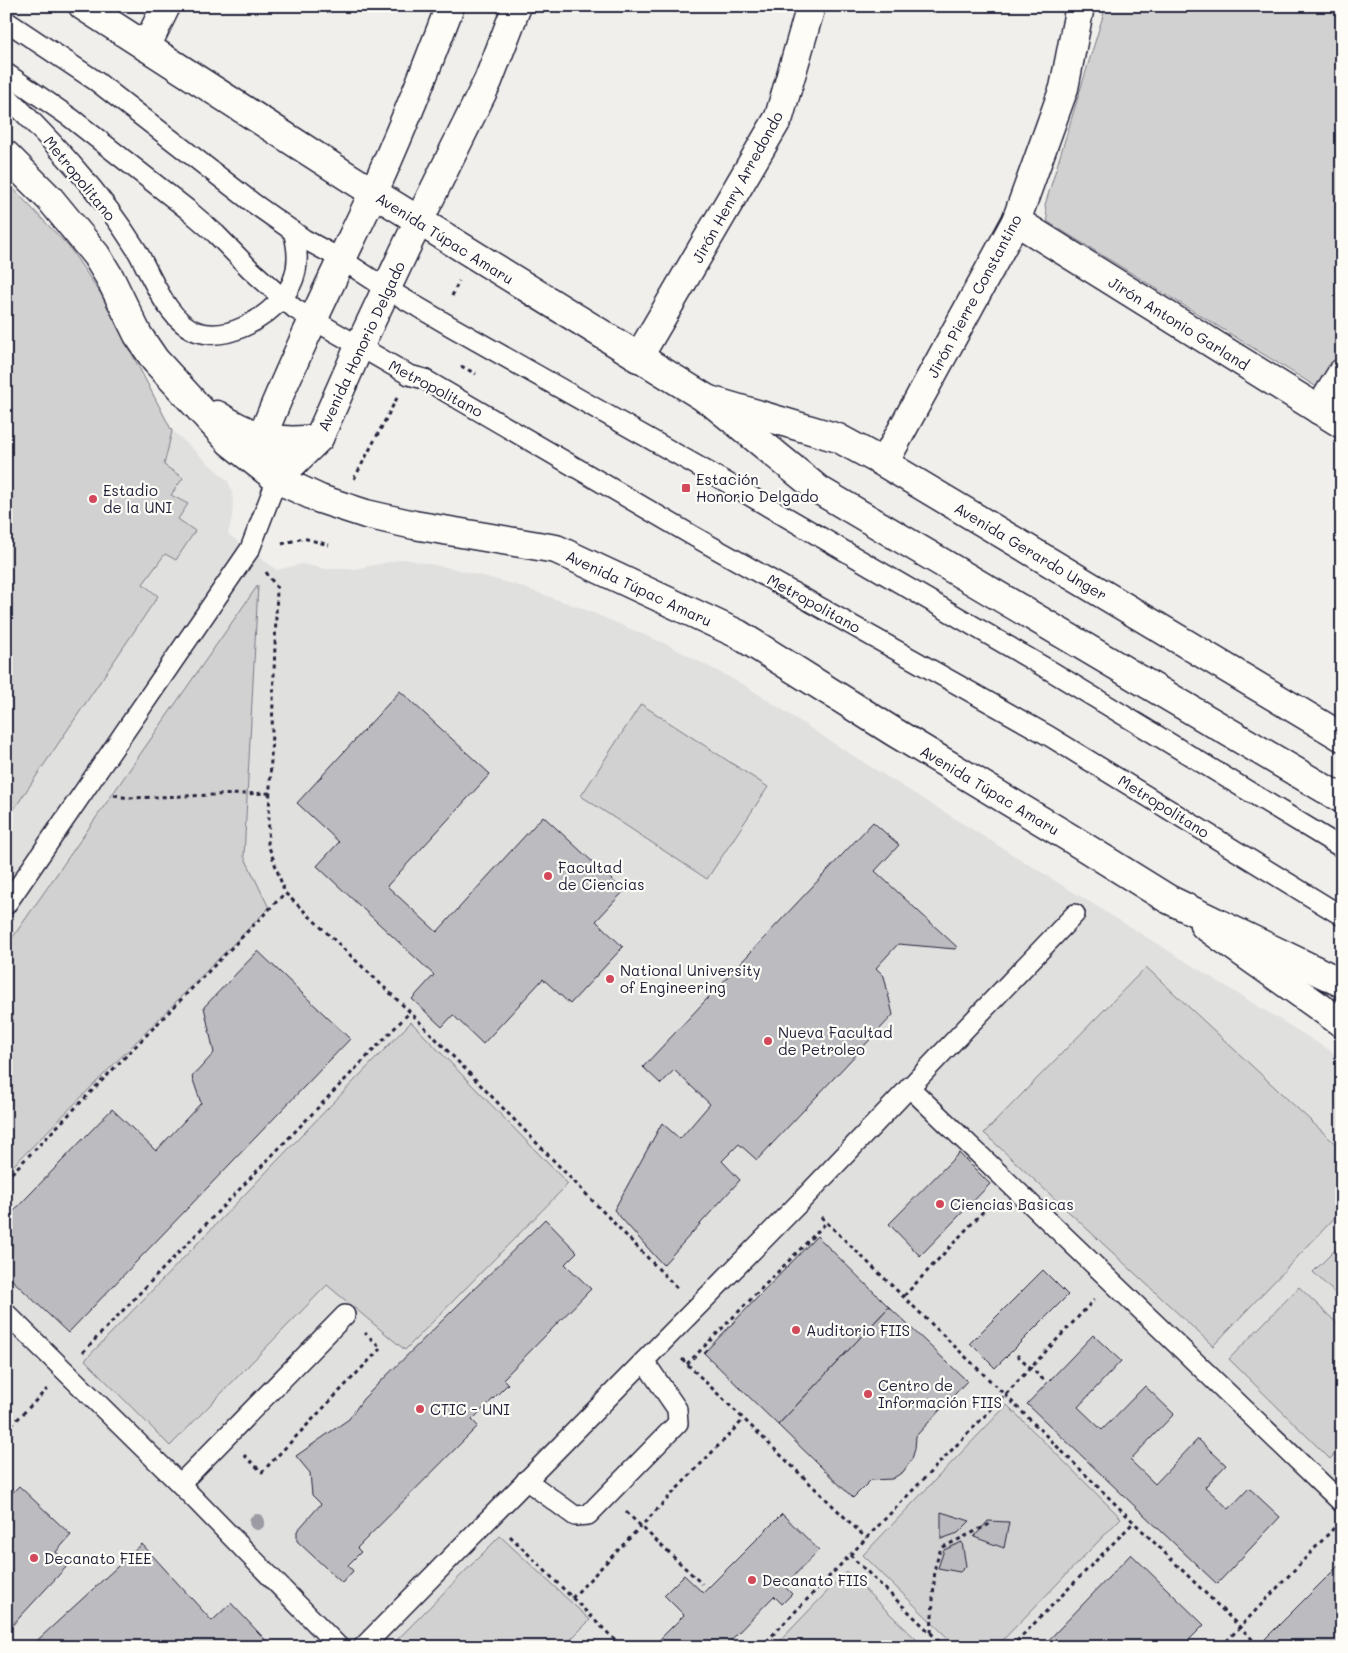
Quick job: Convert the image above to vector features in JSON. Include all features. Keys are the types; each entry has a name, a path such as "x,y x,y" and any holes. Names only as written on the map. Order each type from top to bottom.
{"street":[{"name":"Avenida Túpac Amaru","path":"83,6 373,193 704,398 819,490 1342,799"},
{"path":"146,47 166,6"},
{"path":"277,479 262,437 312,321 373,193 424,74 450,6"},
{"name":"Avenida Honorio Delgado","path":"277,479 319,438 359,347 488,81 517,6"},
{"name":"Jirón Henry Arredondo","path":"638,358 779,117 811,6"},
{"name":"Jirón Pierre Constantino","path":"884,463 1016,221 1064,88 1080,6"},
{"name":"Avenida Túpac Amaru","path":"6,155 50,199 96,255 155,360 230,442 277,479 320,498 366,514 414,525 556,549 738,634 894,732 1168,899 1342,983"},
{"name":"Jirón Antonio Garland","path":"1016,221 1342,424"},
{"path":"1319,410 1342,372"},
{"path":"188,397 234,426 251,434 293,441 319,438"},
{"name":"Avenida Gerardo Unger","path":"704,398 838,438 884,463 1342,737"},
{"path":"1168,899 1342,1023"}],"lane":[{"path":"6,21 96,81 253,203 293,231 387,289 1051,671 1342,848"},
{"name":"Metropolitano","path":"6,73 72,118 186,209 216,234 282,298 312,321 410,375 424,379 695,537 1049,736 1342,916"},
{"name":"Metropolitano","path":"6,95 45,134 93,188 135,248 163,299 186,326 198,332 215,333 247,326 264,315 282,298 291,284 298,265 297,246 293,231"},
{"path":"6,905 86,788 254,556 277,479"},
{"path":"363,1647 644,1361 1075,914"},
{"path":"909,1087 1342,1503"},
{"path":"6,1313 180,1484 339,1647"},
{"path":"180,1484 345,1314"},
{"path":"526,1480 575,1516 588,1515 608,1495 678,1423 677,1409 644,1361"}],"path":[{"path":"329,545 304,538 286,542 254,556 277,588 268,844 285,893 410,1012 696,1307"},
{"path":"86,788 128,798 270,793"},
{"path":"6,1179 285,893"},
{"path":"6,1431 410,1012"},
{"path":"904,1296 1010,1184"},
{"path":"802,1198 1006,1394 1260,1647"},
{"path":"687,1364 826,1222"},
{"path":"761,1647 1112,1282"},
{"path":"238,1456 244,1455 262,1472 381,1348 345,1314"},
{"path":"663,1341 866,1538"},
{"path":"1017,1354 1046,1382"},
{"path":"572,1598 743,1420"},
{"path":"608,1495 702,1584"},
{"path":"490,1516 622,1647"},
{"path":"1011,1647 1134,1522"},
{"path":"930,1633 935,1567 941,1548 990,1524"},
{"path":"1221,1647 1335,1527"},
{"path":"850,1554 945,1647"}],"shaded area":[{"path":"1106,6 1342,6 1342,355 1320,389 1048,222 1045,205"},
{"name":"National University of Engineering","path":"6,181 69,247 101,294 172,430 228,481 233,503 228,534 277,570 302,564 326,569 354,569 404,559 455,569 513,584 584,609 668,645 744,685 855,757 1342,1058 1342,1647 6,1647"},
{"name":"Estadio de la UNI","path":"6,181 69,247 101,294 172,431 164,465 183,478 171,495 188,504 178,519 195,531 176,560 165,554 143,584 158,596 6,821"},
{"path":"258,585 244,856 269,908 6,1173 6,947"},
{"path":"641,704 768,787 707,879 581,796"},
{"path":"1146,967 1342,1150 1342,1210 1213,1346 984,1133"},
{"path":"411,1022 568,1184 405,1350 327,1285 170,1446 85,1360"},
{"path":"1342,1243 1342,1300 1313,1272"},
{"path":"1299,1287 1342,1328 1342,1446 1330,1459 1229,1359"},
{"path":"1007,1405 1121,1518 996,1647 957,1647 863,1555"},
{"path":"500,1536 590,1620 563,1647 390,1647"},
{"path":"847,1572 924,1647 774,1647"}],"building":[{"name":"Facultad de Ciencias","path":"400,691 490,774 387,886 437,932 543,816 624,891 596,921 623,947 570,1004 543,979 483,1044 453,1015 442,1027 412,999 434,975 317,866 339,842 297,803"},
{"name":"Nueva Facultad de Petroleo","path":"873,822 899,845 875,871 957,947 955,949 898,944 876,968 884,976 893,1015 757,1160 739,1144 722,1161 740,1180 663,1265 614,1210 662,1123 680,1139 710,1104 674,1070 661,1084 643,1067"},
{"path":"258,951 350,1039 68,1333 6,1274 6,1219 112,1109 156,1151 201,1103 192,1077 214,1053 204,1007"},
{"name":"Ciencias Basicas","path":"959,1153 990,1184 920,1256 889,1224"},
{"name":"CTIC - UNI","path":"545,1219 577,1252 565,1264 591,1289 503,1379 508,1384 472,1420 478,1426 357,1548 361,1552 348,1565 353,1571 342,1583 297,1541 297,1531 321,1504 312,1495 310,1473 296,1456 349,1419 363,1399"},
{"name":"Auditorio FIIS","path":"817,1236 889,1307 778,1425 704,1353"},
{"path":"1043,1270 1068,1295 995,1368 970,1343"},
{"path":"889,1307 967,1381 916,1436 912,1459 903,1472 892,1479 871,1480 853,1498 778,1425"},
{"path":"1093,1335 1121,1361 1078,1407 1102,1430 1145,1386 1174,1414 1130,1460 1155,1484 1198,1439 1226,1465 1205,1487 1229,1509 1249,1488 1280,1517 1217,1584 1027,1404"},
{"name":"Decanato FIEE","path":"19,1486 71,1535 56,1552 69,1564 7,1631 6,1499"},
{"path":"941,1512 970,1521 958,1533 941,1539"},
{"name":"Decanato FIIS","path":"782,1514 819,1550 784,1586 792,1594 782,1604 774,1596 731,1640 738,1647 667,1647 659,1640 684,1615 664,1595 684,1575 703,1593"},
{"path":"988,1521 1009,1522 1004,1548 974,1537"},
{"path":"962,1542 966,1566 960,1572 938,1568 944,1550"},
{"path":"142,1544 212,1621 231,1603 272,1647 30,1647"},
{"path":"1131,1554 1204,1625 1182,1647 1042,1647"},
{"path":"1342,1562 1342,1647 1272,1647 1265,1639"}],"place":[{"name":"Estación Honorio Delgado","path":"686,488"},
{"name":"Estadio de la UNI","path":"93,499"},
{"name":"Facultad de Ciencias","path":"548,876"},
{"name":"National University of Engineering","path":"610,979"},
{"name":"Nueva Facultad de Petroleo","path":"768,1041"},
{"name":"Ciencias Basicas","path":"940,1204"},
{"name":"Auditorio FIIS","path":"796,1330"},
{"name":"Centro de Información FIIS","path":"868,1394"},
{"name":"CTIC - UNI","path":"420,1409"},
{"name":"Decanato FIEE","path":"34,1558"},
{"name":"Decanato FIIS","path":"752,1580"}]}
